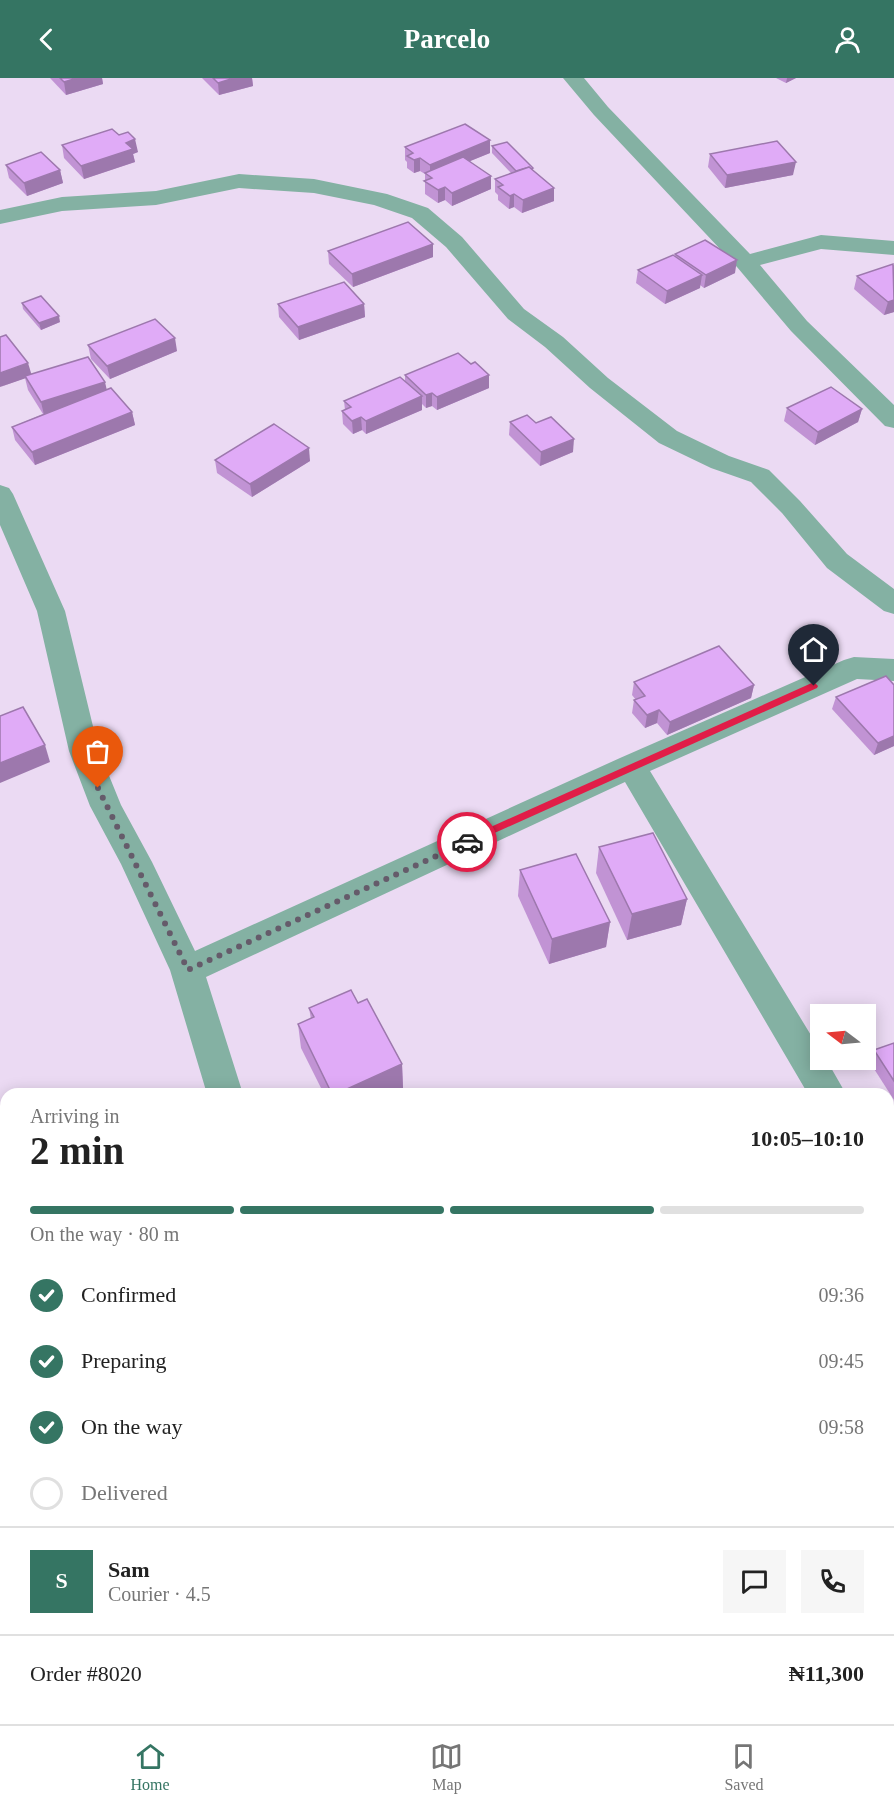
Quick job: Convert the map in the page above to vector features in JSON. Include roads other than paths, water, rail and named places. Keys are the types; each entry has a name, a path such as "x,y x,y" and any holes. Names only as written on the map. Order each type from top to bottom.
{"street":[{"path":"573,78 601,111 745,262 799,327 894,420"},
{"path":"0,218 62,204 156,198 239,181 314,186 379,200 420,213 454,242 516,314 554,342 599,383 668,437 720,462 760,476 791,507 837,561 894,604"},
{"path":"745,262 821,242 894,248"},
{"path":"0,494 51,610 88,762 106,806 188,970 223,1088"},
{"path":"188,970 631,766 854,668 894,670"},
{"path":"631,766 824,1088"}]}
